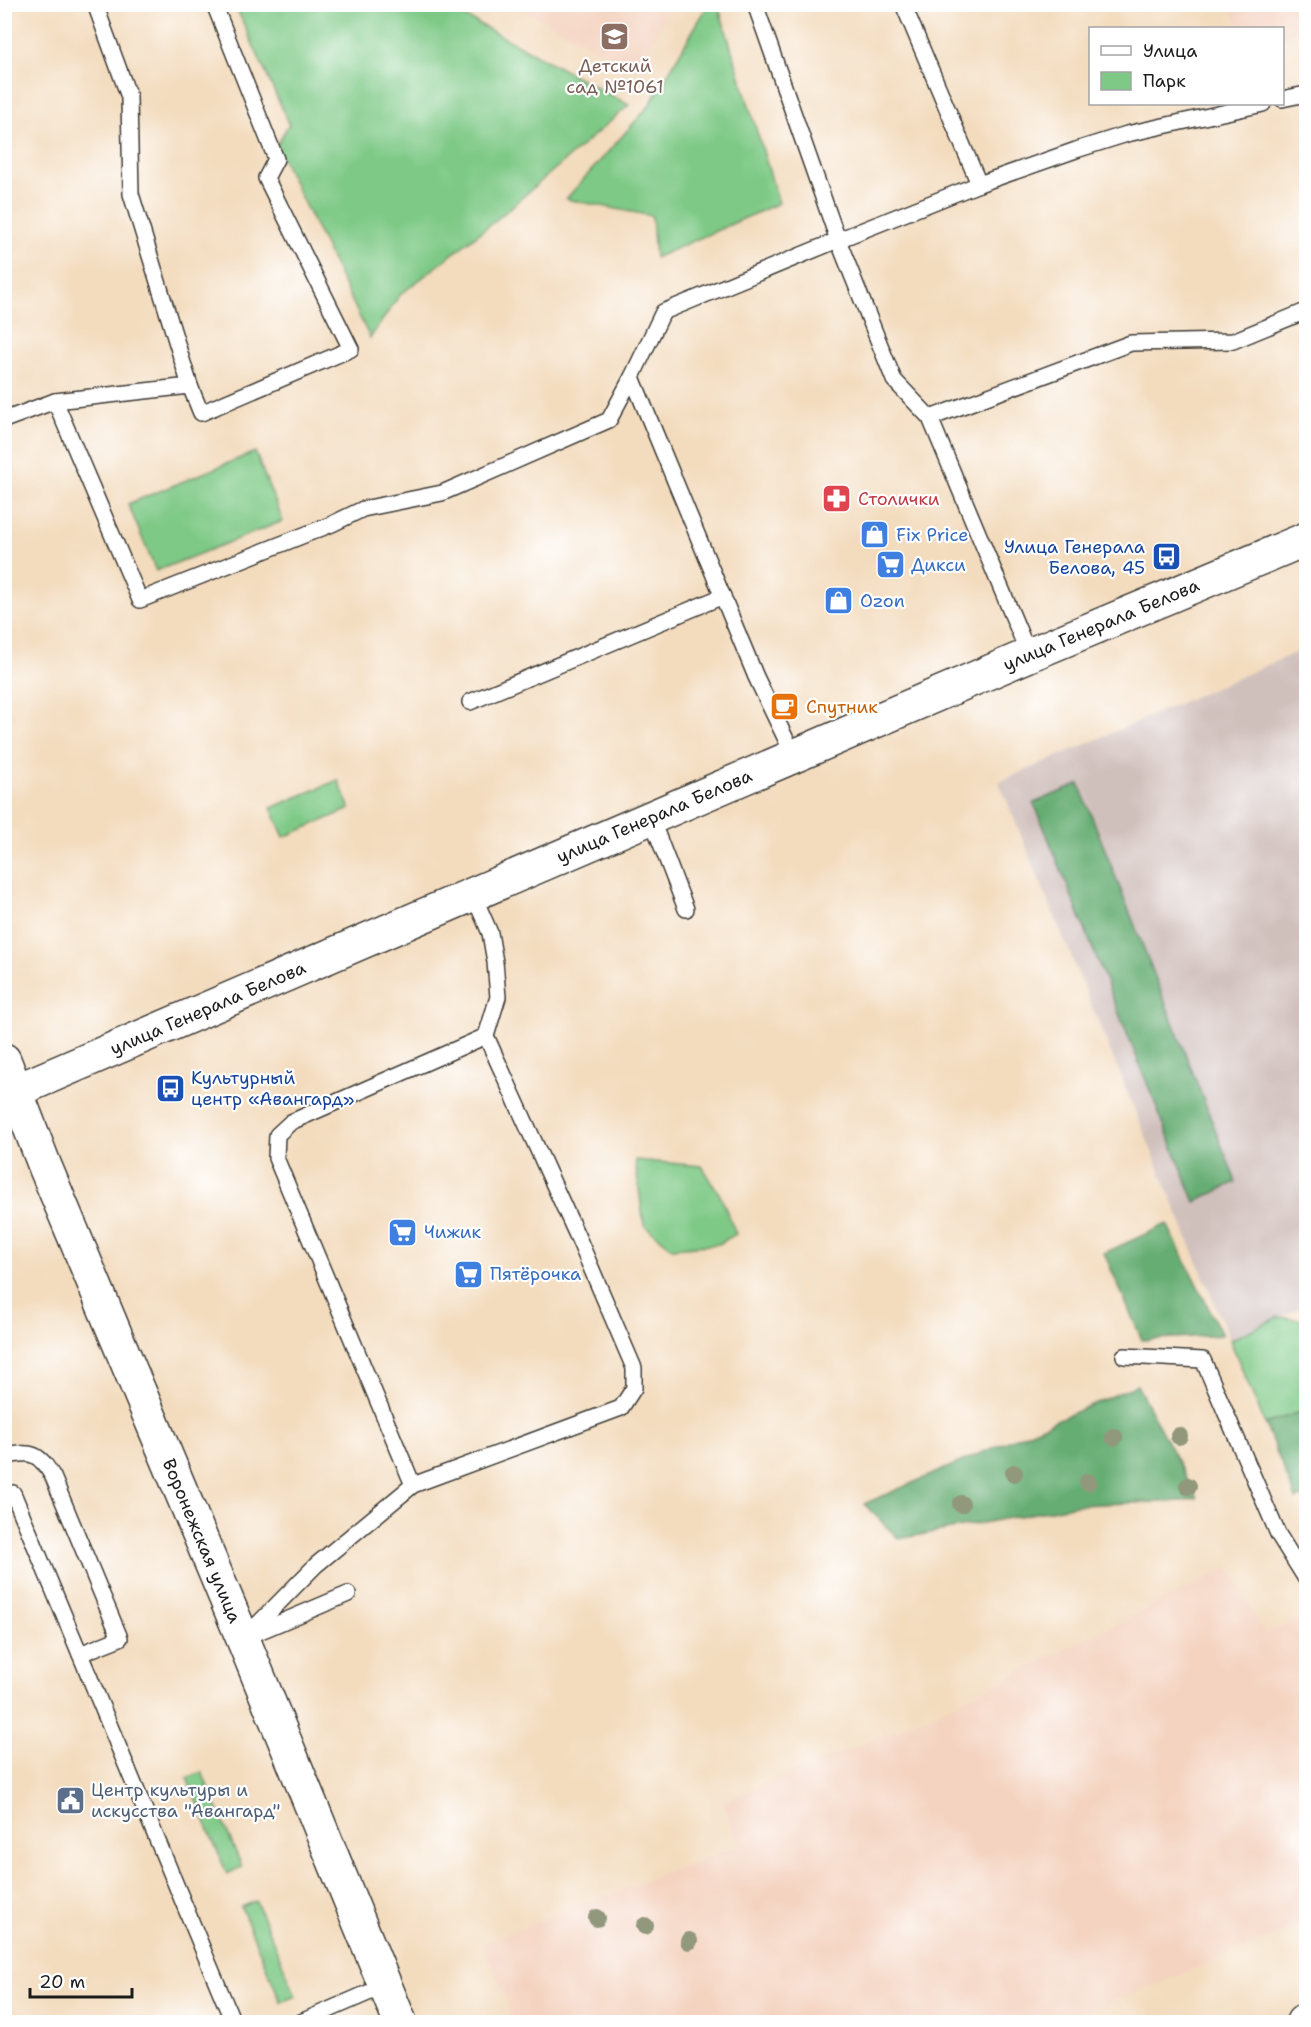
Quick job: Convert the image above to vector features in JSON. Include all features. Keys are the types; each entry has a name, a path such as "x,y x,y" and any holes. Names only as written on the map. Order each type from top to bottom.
{"street":[{"name":"улица Генерала Белова","path":"10,1093 1029,655 1306,539"},
{"name":"Воронежская улица","path":"4,1060 10,1093 49,1175 400,2022"}],"lane":[{"path":"95,4 129,97 131,194 190,386 201,413 351,349 266,178 276,159 214,4"},
{"path":"755,4 838,240 894,380 930,418 1029,655"},
{"path":"903,4 979,184"},
{"path":"1284,99 1306,94"},
{"path":"55,401 140,600 332,524 363,509 442,493 609,420 663,312 979,184 1127,134 1258,105"},
{"path":"930,418 1131,343 1233,341 1306,311"},
{"path":"632,377 756,677 794,756"},
{"path":"4,420 55,401 190,386"},
{"path":"470,702 723,596"},
{"path":"651,818 686,909"},
{"path":"243,1639 316,1565 413,1485 621,1408 633,1388 634,1368 580,1242 486,1036 498,997 495,962 490,933 473,894"},
{"path":"413,1485 276,1158 277,1135 291,1122 486,1036"},
{"path":"1124,1356 1203,1360 1278,1534 1306,1579"},
{"path":"4,1456 24,1452 43,1460 53,1477 120,1638 80,1654"},
{"path":"13,1493 233,2022"},
{"path":"243,1639 348,1594"},
{"path":"301,2022 384,1986"}],"shaded area":[{"name":"Детский сад №1061","path":"514,5 672,5 637,70"},
{"path":"1229,5 1306,5 1306,27 1284,37 1284,27 1239,27"},
{"path":"1306,648 1306,1305 1230,1340 999,782"},
{"path":"1230,1567 1264,1634 1302,1618 1306,1626 1306,1923 1062,2022 515,2022 482,1943 739,1845 722,1802 930,1716"}],"green space":[{"path":"235,5 444,5 629,105 496,220 400,295 370,338 276,146 289,124"},
{"path":"708,5 718,5 779,203 655,258 652,216 566,199 649,106"},
{"path":"255,452 283,521 156,571 128,504"},
{"path":"338,780 350,809 284,837 271,808"},
{"path":"1079,784 1236,1182 1195,1202 1034,803"},
{"path":"635,1160 702,1166 720,1195 736,1234 719,1244 672,1248 644,1225"},
{"path":"1167,1224 1222,1335 1142,1340 1104,1253"},
{"path":"1278,1317 1306,1320 1306,1410 1265,1424 1230,1340"},
{"path":"1137,1385 1197,1498 1183,1501 1077,1505 899,1539 864,1504"},
{"path":"1306,1410 1306,1496 1296,1499 1265,1424"},
{"path":"202,1772 242,1867 227,1874 187,1778"},
{"path":"256,1901 296,1996 281,2002 241,1907"}],"place":[{"name":"Детский сад №1061","path":"615,37"},
{"name":"Столички","path":"837,499"},
{"name":"Fix Price","path":"875,535"},
{"name":"Улица Генерала Белова, 45","path":"1166,557"},
{"name":"Дикси","path":"890,565"},
{"name":"Ozon","path":"839,601"},
{"name":"Спутник","path":"785,707"},
{"name":"Культурный центр «Авангард»","path":"170,1088"},
{"name":"Чижик","path":"403,1232"},
{"name":"Пятёрочка","path":"469,1274"},
{"name":"Центр культуры и искусства \"Авангард\"","path":"70,1800"}]}
